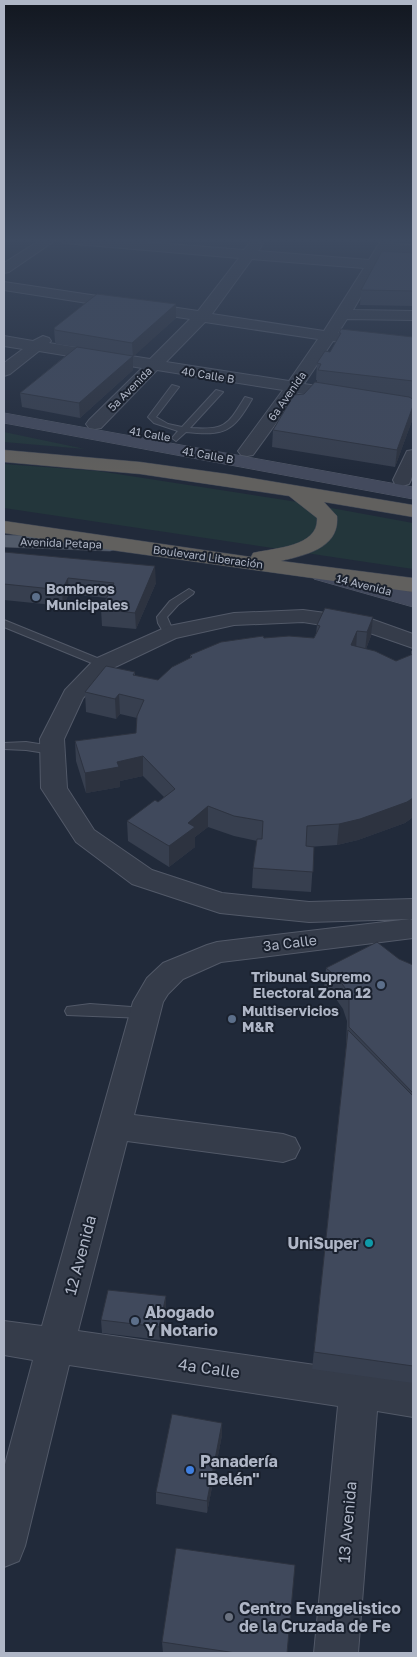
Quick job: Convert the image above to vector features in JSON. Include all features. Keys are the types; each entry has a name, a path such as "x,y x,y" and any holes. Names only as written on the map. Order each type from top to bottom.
{"highway":[{"path":"4,446 71,452 140,468"},
{"path":"4,456 140,468 290,490 413,511"},
{"path":"243,562 294,551 318,540 327,529 327,516 314,504 290,490"},
{"name":"Boulevard Liberación","path":"4,527 118,545 413,585"}],"main road":[{"name":"41 Calle","path":"4,408 95,424 180,434 247,451 410,485"},
{"name":"41 Calle B","path":"4,418 410,485"},
{"name":"Avenida Petapa","path":"4,541 118,545"},
{"name":"14 Avenida","path":"315,572 413,600"}],"street":[{"name":"5a Avenida","path":"95,424 202,316"},
{"path":"204,316 413,347"},
{"name":"6a Avenida","path":"247,451 294,388 340,316"},
{"path":"4,371 58,329"},
{"name":"40 Calle B","path":"4,341 413,406"},
{"path":"410,485 413,455"},
{"path":"413,640 371,626 303,616 234,619 169,633 103,664 73,695 52,739 54,788 85,836 142,876 220,903 413,921"},
{"path":"309,912 321,939"},
{"name":"3a Calle","path":"173,971 217,952 321,939 413,921"},
{"name":"12 Avenida","path":"4,1546 55,1346 148,1002 157,986 173,971"},
{"path":"114,1126 283,1148"},
{"name":"4a Calle","path":"4,1338 413,1398"},
{"name":"13 Avenida","path":"336,1653 358,1390"}],"lane":[{"path":"176,387 152,417 160,424 180,434 228,427 235,422 248,399"},
{"path":"180,434 219,392"},
{"path":"169,633 162,617 174,603 189,592"},
{"path":"4,623 103,664"},
{"path":"4,746 26,746 52,750"},
{"path":"72,1011 90,1009 145,1013"}],"green space":[{"path":"4,432 85,449 4,442"},
{"path":"4,464 98,471 304,503 413,523 413,569 4,508"}],"building":[{"path":"69,316 162,316 132,343 55,330 54,328"},
{"path":"341,329 413,337 413,381 318,370 321,364 317,363 325,351 330,352 341,333 339,333"},
{"path":"77,347 133,356 79,403 20,393"},
{"path":"315,382 413,399 413,406 397,450 273,430 294,395 304,394"},
{"path":"4,552 155,566 135,613 101,609 114,583 68,578 62,590 4,584"},
{"path":"325,608 373,617 367,632 357,631 351,645 375,651 396,661 413,654 413,798 407,802 360,819 339,824 307,826 306,846 314,847 313,872 253,868 257,839 262,839 263,821 234,816 208,806 188,823 195,827 169,846 127,821 155,800 158,802 175,789 143,756 117,762 119,767 85,773 75,741 136,733 137,716 144,700 119,694 115,699 85,692 106,666 135,672 133,675 158,680 172,667 192,657 190,655 221,642 263,636 264,638 289,636 314,638 320,626 317,625"},
{"path":"377,942 399,959 413,965 413,1093 349,1027 349,1000 345,988 338,978 326,968"},
{"name":"UniSuper","path":"348,1030 413,1096 413,1366 314,1352"},
{"path":"108,1290 166,1296 159,1327 101,1320"},
{"name":"Panadería \"Belén\"","path":"172,1414 222,1423 207,1501 156,1492"},
{"name":"Centro Evangelistico de la Cruzada de Fe","path":"176,1548 295,1565 287,1653 236,1653 162,1642"}],"place":[{"name":"Bomberos Municipales","path":"36,597"},
{"name":"Tribunal Supremo Electoral Zona 12","path":"381,985"},
{"name":"Multiservicios M&R","path":"232,1019"},
{"name":"UniSuper","path":"369,1243"},
{"name":"Abogado Y Notario","path":"135,1321"},
{"name":"Panadería \"Belén\"","path":"190,1470"},
{"name":"Centro Evangelistico de la Cruzada de Fe","path":"229,1617"}]}
